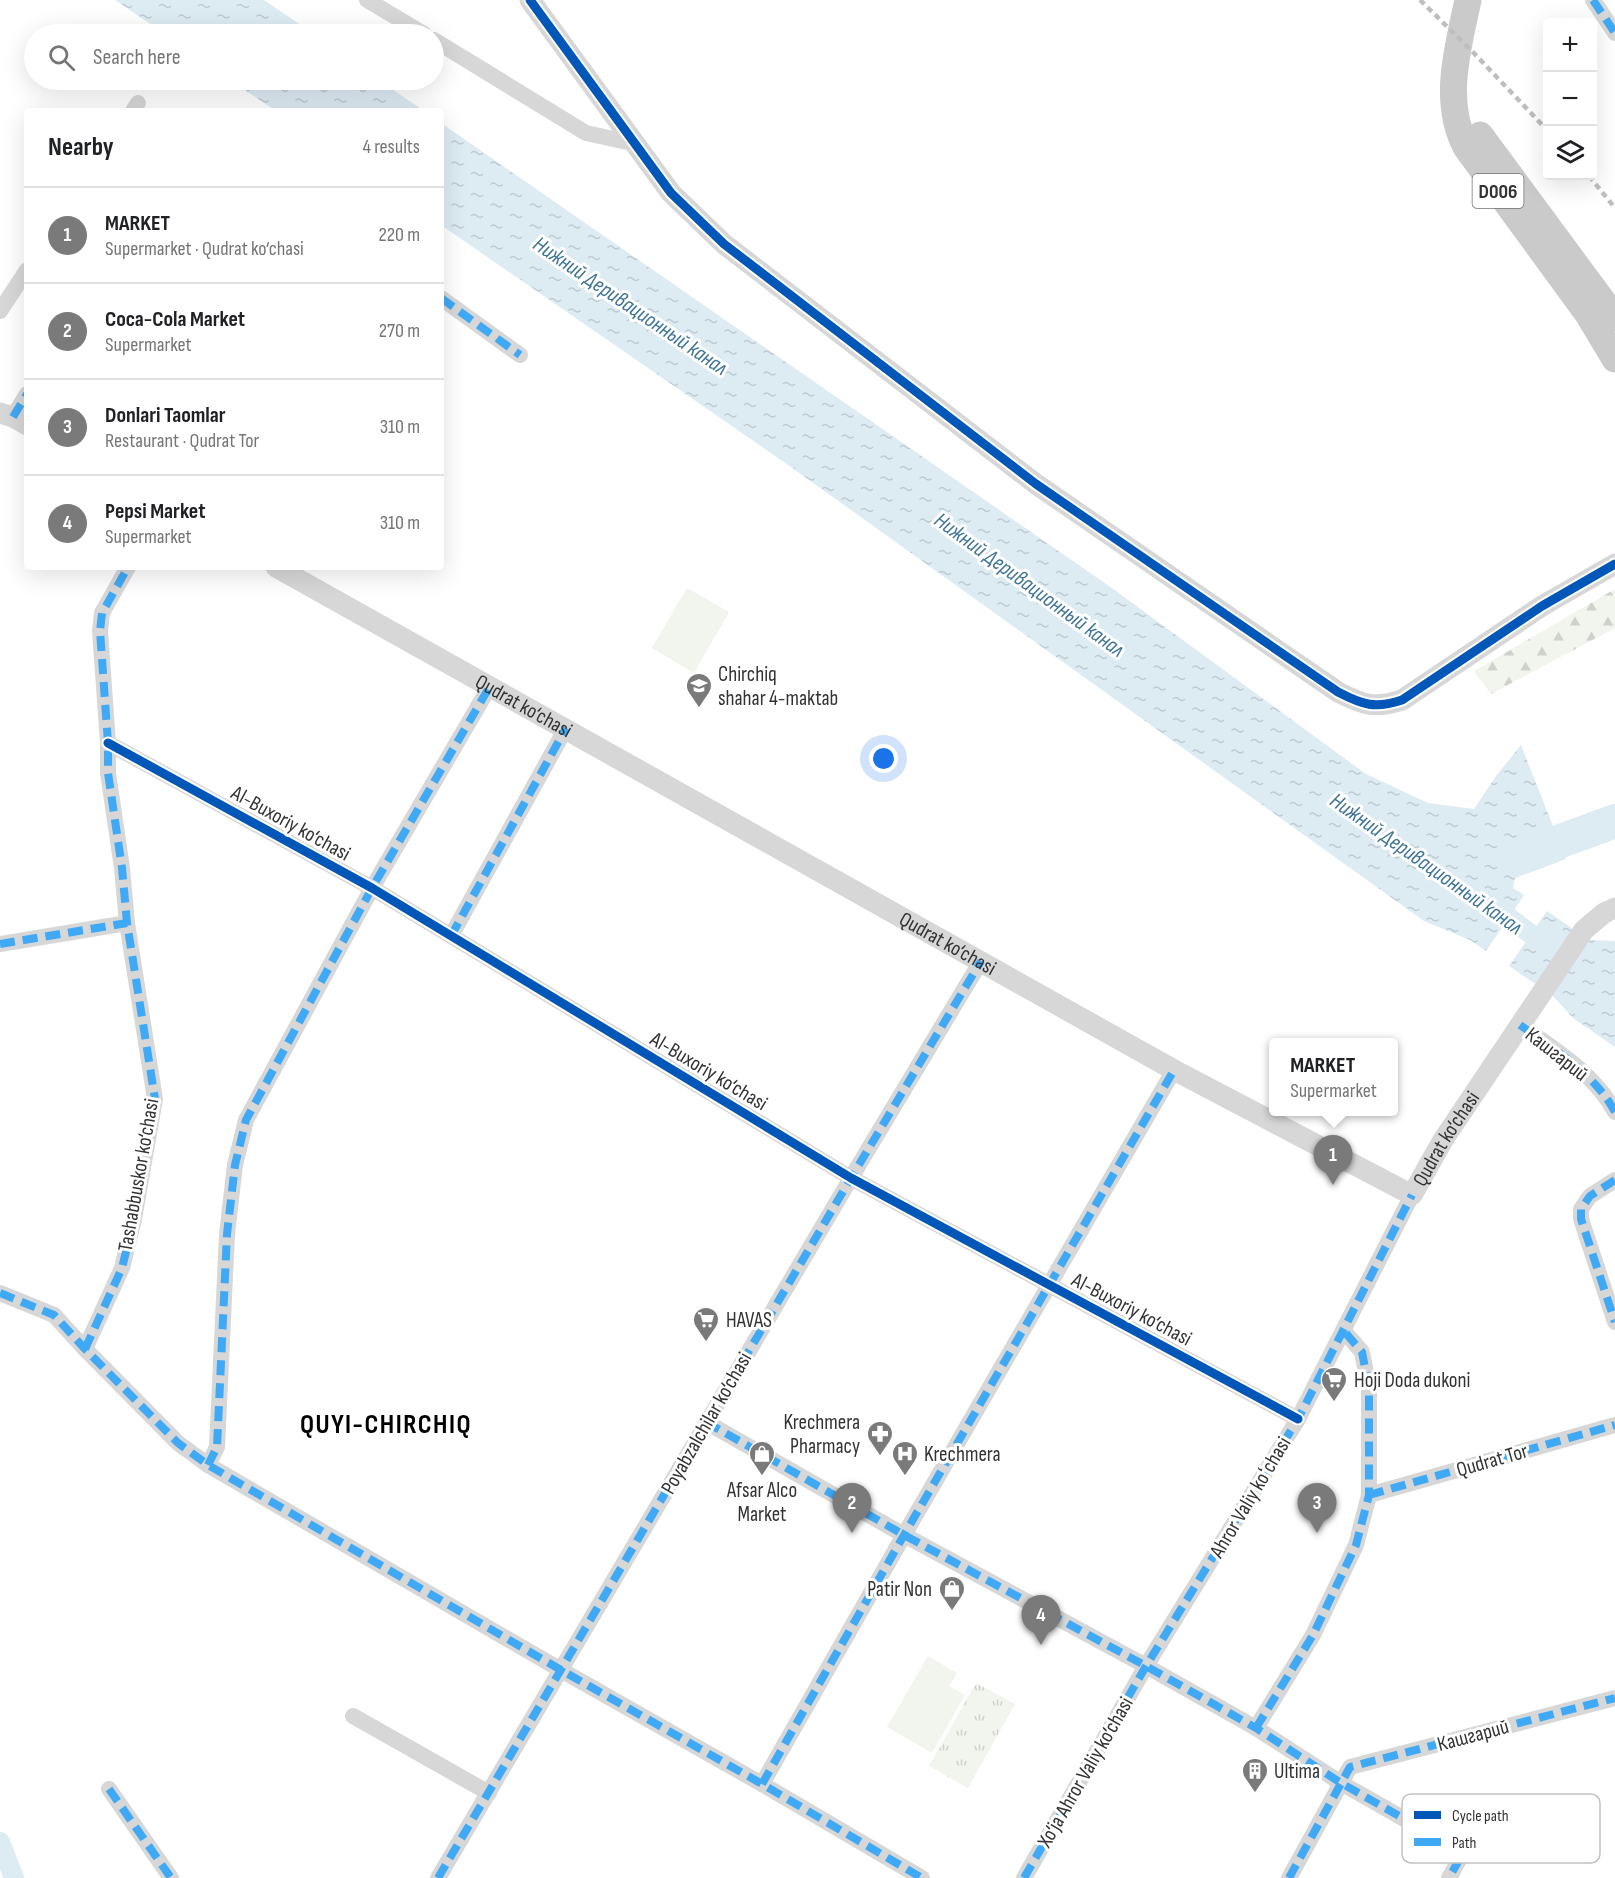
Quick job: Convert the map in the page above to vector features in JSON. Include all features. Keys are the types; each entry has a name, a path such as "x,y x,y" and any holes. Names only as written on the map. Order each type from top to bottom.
{"main road":[{"name":"D006","path":"1468,0 1453,93 1454,115 1460,135 1466,147 1588,315 1615,358"},
{"name":"D006","path":"1481,0 1466,82 1466,105 1472,122 1615,318"}],"street":[{"path":"367,0 407,24"},
{"path":"531,0 671,193 724,244 1036,484 1338,692 1353,700 1368,705 1386,705 1402,700 1542,606 1615,564"},
{"path":"1593,0 1615,33"},
{"path":"444,46 586,133 636,144"},
{"path":"0,311 24,275"},
{"path":"444,300 520,355"},
{"path":"13,419 24,399"},
{"path":"108,743 100,631 102,613 126,570"},
{"name":"Qudrat ko‘chasi","path":"281,570 1174,1070 1412,1195 1443,1140 1584,930 1604,913 1615,909"},
{"path":"208,1465 217,1448 227,1234 235,1165 246,1120 372,888 490,686"},
{"path":"452,936 566,729"},
{"name":"Al-Buxoriy ko‘chasi","path":"108,743 372,888 850,1178 1298,1419"},
{"name":"Tashabbuskor ko‘chasi","path":"85,1349 122,1268 134,1219 155,1100 127,923 122,868 108,773 108,743"},
{"path":"0,944 127,923"},
{"name":"Poyabzalchilar ko‘chasi","path":"438,1878 850,1178 981,961"},
{"name":"Кашгарий","path":"1520,1025 1568,1059 1601,1090 1615,1112"},
{"path":"762,1784 903,1535 1174,1070"},
{"path":"1615,1180 1590,1196 1581,1209 1581,1219 1615,1322"},
{"name":"Ahror Valiy koʻchasi","path":"1146,1666 1298,1419 1412,1195"},
{"path":"0,1293 54,1315 178,1443 208,1465 922,1878"},
{"path":"1256,1728 1313,1635 1356,1545 1369,1495 1369,1388 1362,1352 1344,1331"},
{"path":"706,1422 903,1535 1256,1728 1341,1783 1402,1818"},
{"name":"Qudrat Tor","path":"1369,1495 1615,1425"},
{"name":"Xo‘ja Ahror Valiy ko‘chasi","path":"1024,1878 1146,1666"},
{"name":"Кашгарий","path":"1288,1878 1350,1767 1615,1698"},
{"path":"354,1716 489,1793"},
{"path":"109,1789 171,1878"},
{"path":"1449,1878 1457,1863"}],"green space":[{"path":"687,588 729,612 694,673 652,648"},
{"path":"1615,589 1615,628 1491,694 1474,671"},
{"path":"928,1656 957,1673 949,1686 965,1695 932,1753 887,1727"},
{"path":"976,1683 1015,1704 968,1788 929,1766"}],"water":[{"path":"115,0 264,0 299,24 150,24"},
{"path":"245,90 394,90 420,108 272,108"},
{"path":"444,125 1109,586 1366,774 1428,803 1474,809 1496,776 1521,745 1566,859 1515,878 1513,888 1524,895 1486,951 1470,940 1424,921 791,467 444,227"},
{"path":"1615,807 1615,838 1595,845 1585,819"},
{"path":"1547,911 1589,940 1615,941 1615,1047 1573,1018 1553,996 1509,966"}],"waterway":[{"path":"1515,858 1615,821"},
{"name":"Нижний Деривационный канал","path":"1488,902 1551,949"},
{"path":"0,1842 14,1878"}],"railway":[{"path":"1420,0 1543,126"},
{"path":"1592,180 1615,208"}],"marked path":[{"path":"1593,0 1615,33"},
{"path":"444,300 520,355"},
{"path":"13,417 24,399"},
{"path":"85,1349 122,1268 134,1219 155,1099 127,923 122,868 108,773 100,631 102,613 126,570"},
{"path":"208,1465 217,1447 227,1234 235,1165 246,1120 372,888 490,686"},
{"path":"451,936 566,728"},
{"path":"0,944 127,923"},
{"path":"438,1878 981,961"},
{"path":"1520,1025 1573,1063 1607,1098 1615,1112"},
{"path":"762,1784 1174,1070"},
{"path":"1615,1180 1590,1196 1581,1209 1581,1219 1615,1322"},
{"path":"1024,1878 1146,1666 1298,1419 1412,1195"},
{"path":"0,1293 54,1315 178,1443 208,1465 922,1878"},
{"path":"1256,1728 1313,1635 1356,1545 1369,1495 1369,1388 1362,1352 1344,1331"},
{"path":"706,1422 904,1535 1256,1728 1341,1783 1402,1818"},
{"path":"1369,1495 1615,1425"},
{"path":"1289,1878 1350,1767 1615,1698"},
{"path":"109,1789 171,1878"},
{"path":"1449,1878 1457,1863"}],"cycle path":[{"path":"530,0 671,193 724,244 1036,484 1338,692 1355,700 1376,705 1402,700 1542,606 1615,564"},
{"path":"108,743 372,888 851,1178 1298,1419"}],"place":[{"name":"Chirchiq shahar 4-maktab","path":"699,709"},
{"name":"MARKET","path":"1333,1185"},
{"name":"HAVAS","path":"706,1343"},
{"name":"Hoji Doda dukoni","path":"1334,1403"},
{"name":"Krechmera Pharmacy","path":"880,1457"},
{"name":"Afsar Alco Market","path":"762,1477"},
{"name":"Krechmera","path":"905,1477"},
{"name":"Coca-Cola Market","path":"852,1533"},
{"name":"Donlari Taomlar","path":"1317,1533"},
{"name":"Patir Non","path":"952,1612"},
{"name":"Pepsi Market","path":"1041,1645"},
{"name":"Ultima","path":"1255,1794"}],"district":[{"name":"QUYI-CHIRCHIQ","path":"386,1424"}]}
